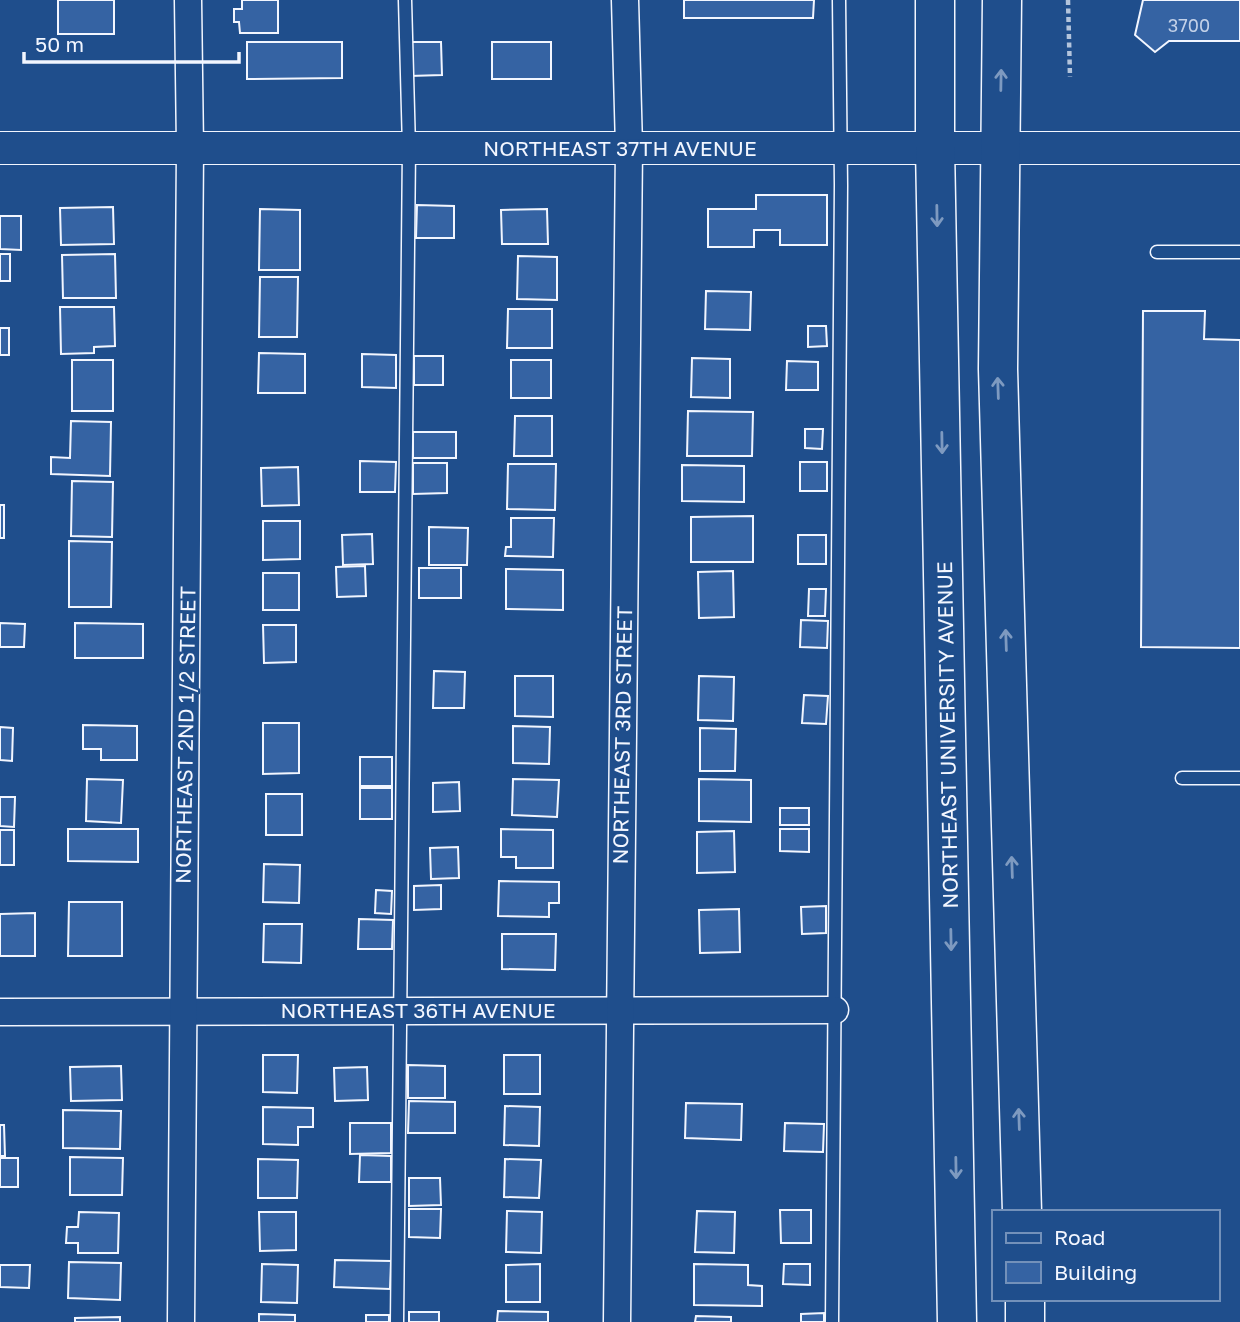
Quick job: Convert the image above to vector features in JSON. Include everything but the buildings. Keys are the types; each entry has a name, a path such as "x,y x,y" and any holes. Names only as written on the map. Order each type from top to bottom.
{"main road":[{"name":"NORTHEAST UNIVERSITY AVENUE","path":"935,0 935,148 957,1322"},
{"path":"1002,0 998,369 1022,1210"},
{"path":"1025,1301 1025,1322"}],"street":[{"name":"NORTHEAST 2ND 1/2 STREET","path":"181,1322 190,148 188,0"},
{"name":"NORTHEAST 3RD STREET","path":"617,1322 629,148 625,0"},
{"name":"NORTHEAST 37TH AVENUE","path":"0,148 1240,148"},
{"name":"NORTHEAST 36TH AVENUE","path":"0,1012 835,1010"}],"lane":[{"path":"397,1322 409,148 405,0"},
{"path":"832,1322 841,147 839,0"},
{"path":"1157,252 1240,253"},
{"path":"1182,778 1240,778"}],"path":[{"path":"1068,0 1070,77"}]}
